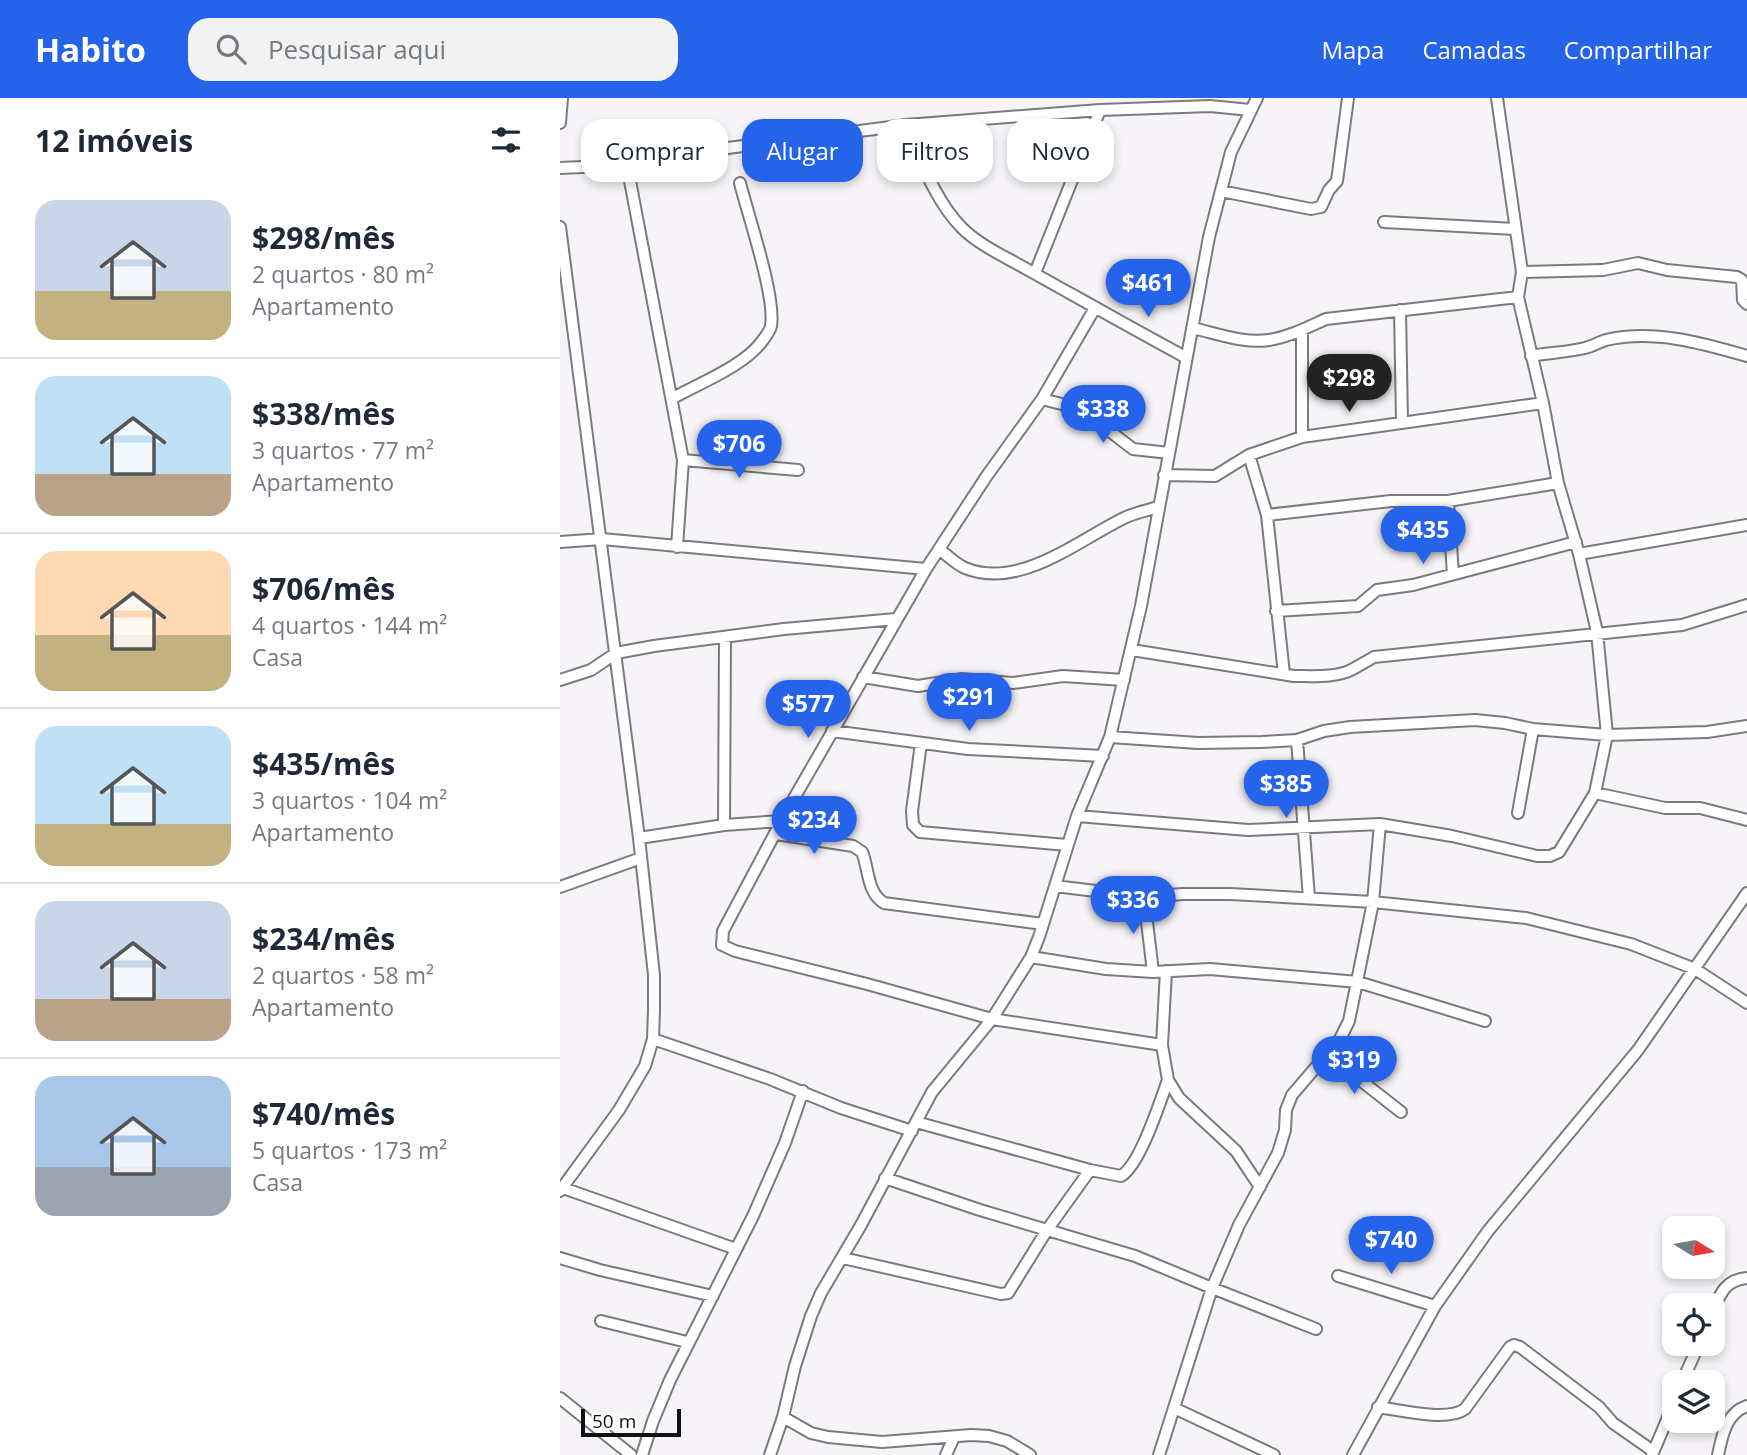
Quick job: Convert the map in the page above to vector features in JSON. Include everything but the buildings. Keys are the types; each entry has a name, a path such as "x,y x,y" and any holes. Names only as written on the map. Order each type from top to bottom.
{"street":[{"path":"560,123 562,98"},
{"path":"770,1455 783,1418 795,1366 821,1293 843,1258 932,1092 992,1019 1031,957 1043,924 1077,817 1110,737 1132,650 1209,237 1231,152 1257,98"},
{"path":"1221,191 1311,209 1321,207 1337,181 1349,98"},
{"path":"1077,817 1248,830 1380,824 1452,836 1537,856 1550,856 1559,852 1566,843 1595,793 1607,735 1597,632 1576,542 1558,484 1543,403 1518,297 1522,272 1497,98"},
{"path":"984,119 1210,102 1250,110"},
{"path":"1035,273 1100,110"},
{"path":"728,148 877,129"},
{"path":"560,168 581,167"},
{"path":"631,182 683,460 677,547"},
{"path":"932,182 947,210 964,230 1095,308 1185,357"},
{"path":"673,398 746,357 762,342 771,328 766,284 740,183"},
{"path":"1384,222 1515,229"},
{"path":"560,227 616,653 654,975 653,1039 645,1066 619,1110 561,1189 736,1249"},
{"path":"1522,272 1603,270 1638,263 1667,270 1738,277 1742,280 1743,300 1747,304"},
{"path":"1192,328 1252,341 1269,340 1302,330 1326,318 1518,297"},
{"path":"1095,308 1042,399 986,477 896,619 781,821 723,931 722,945 726,949 992,1019 1162,1045"},
{"path":"1400,310 1402,422"},
{"path":"1302,330 1302,437"},
{"path":"1531,356 1586,348 1607,340 1632,338 1667,338 1704,344 1747,356"},
{"path":"1042,399 1081,409 1133,449 1169,453"},
{"path":"1164,475 1215,476 1249,455 1302,437 1543,403"},
{"path":"1249,455 1267,515 1284,674"},
{"path":"683,460 797,470"},
{"path":"1267,515 1379,502 1448,501 1558,484"},
{"path":"1448,501 1453,574"},
{"path":"939,549 964,567 985,573 1011,573 1045,561 1125,517 1158,508"},
{"path":"1579,554 1747,525"},
{"path":"560,542 601,539 926,569"},
{"path":"1276,611 1358,606 1377,590 1413,585 1576,542"},
{"path":"1132,650 1284,674 1340,674 1353,670 1374,657 1682,625 1747,605"},
{"path":"560,680 591,670 616,653 725,636 896,619"},
{"path":"724,825 725,636"},
{"path":"863,677 918,686 962,679 1013,683 1063,676 1124,680"},
{"path":"1110,737 1198,743 1297,740 1324,731 1350,727 1475,720 1533,729 1607,735 1707,732 1747,726"},
{"path":"1518,813 1533,729"},
{"path":"832,731 968,749 1103,756"},
{"path":"1297,740 1309,898"},
{"path":"921,743 912,811 913,825 920,832 1067,845"},
{"path":"1595,793 1665,808 1700,808 1747,820"},
{"path":"639,838 724,825 781,821"},
{"path":"1158,1454 1212,1289 1239,1225 1278,1153 1285,1130 1286,1110 1292,1095 1340,1039 1349,1021 1373,902 1380,824"},
{"path":"776,834 853,846 862,852 873,892 877,899 884,903 1043,924"},
{"path":"560,887 641,858"},
{"path":"1055,886 1144,897 1230,894 1373,902 1525,918 1631,944 1695,969 1747,1003"},
{"path":"1353,1455 1436,1306 1488,1231 1638,1050 1747,893"},
{"path":"1144,897 1153,972"},
{"path":"1031,957 1105,969 1153,972 1189,968 1210,969 1357,982 1485,1021"},
{"path":"1166,971 1162,1045 1168,1080 1179,1098 1236,1151 1260,1187"},
{"path":"653,1039 803,1091 841,1108 1121,1176 1127,1172 1147,1136 1168,1080"},
{"path":"1327,1055 1401,1112"},
{"path":"642,1455 653,1421 687,1342 713,1296 785,1143 803,1091"},
{"path":"843,1258 1001,1294 1008,1293 1046,1230 1090,1170"},
{"path":"885,1178 1135,1256 1316,1329"},
{"path":"560,1258 713,1296"},
{"path":"1338,1276 1436,1306"},
{"path":"1720,1293 1733,1280 1747,1278"},
{"path":"601,1321 687,1342"},
{"path":"1378,1407 1419,1413 1459,1413 1465,1409 1514,1345 1583,1394 1613,1423 1653,1453 1662,1432"},
{"path":"560,1398 631,1455"},
{"path":"1718,1455 1728,1421 1741,1408 1747,1406"},
{"path":"1174,1408 1274,1455"},
{"path":"783,1418 811,1433 882,1442 989,1436 1007,1441 1030,1455"},
{"path":"946,1455 954,1437"}]}
